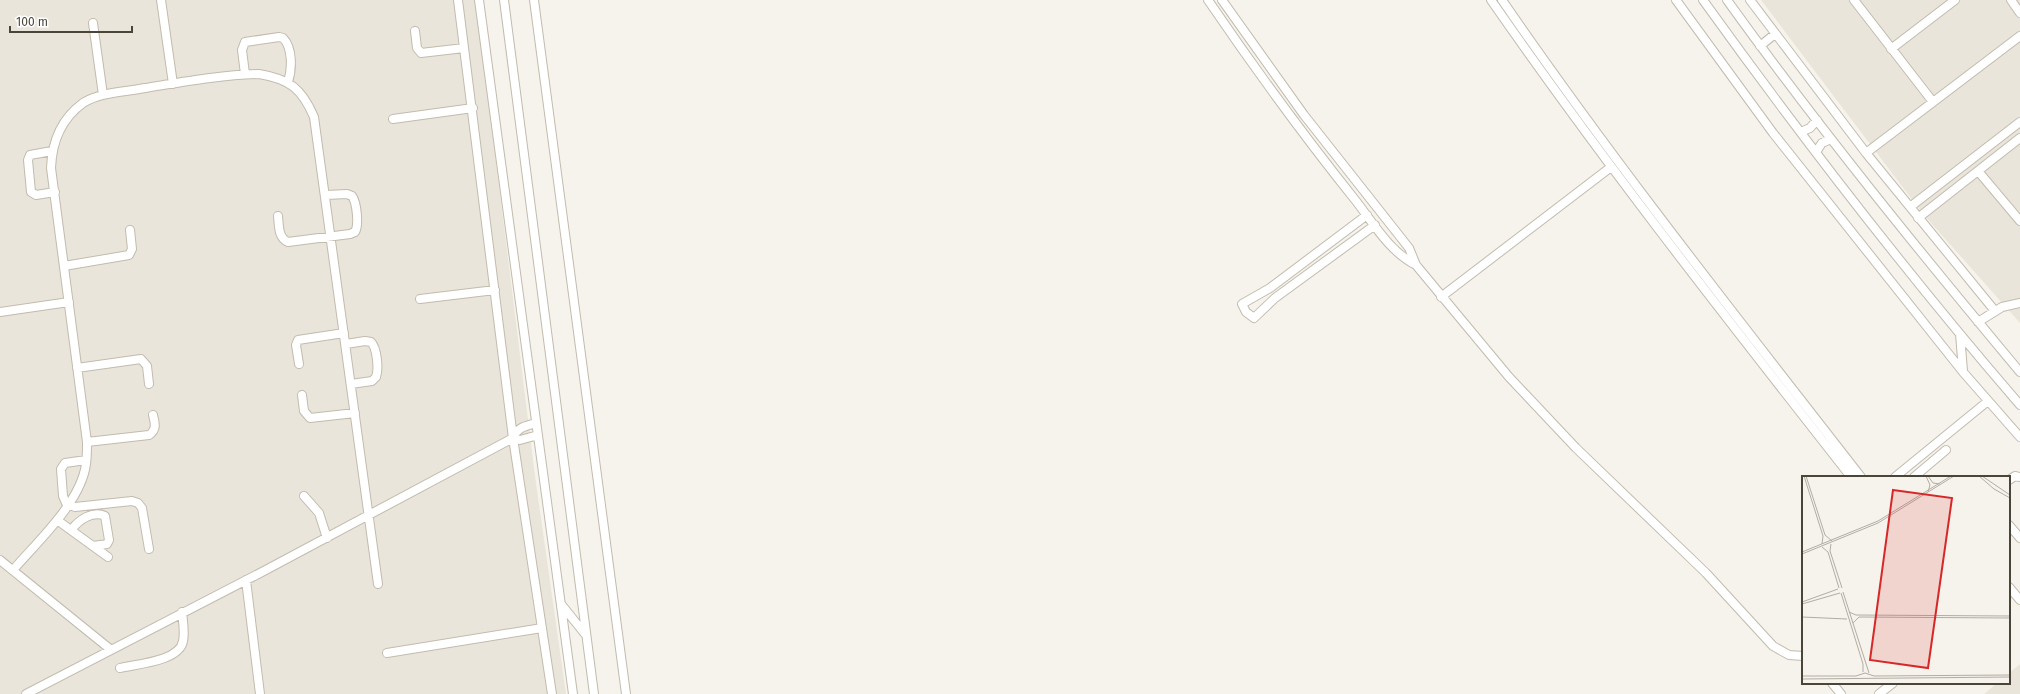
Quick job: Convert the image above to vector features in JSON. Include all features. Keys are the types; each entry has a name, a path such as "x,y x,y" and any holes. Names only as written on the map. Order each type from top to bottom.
{"street":[{"path":"161,0 173,84"},
{"path":"458,0 473,108 513,438 552,694"},
{"path":"479,0 573,694"},
{"path":"504,0 594,694"},
{"path":"534,0 626,694"},
{"path":"1208,0 1226,27 1330,169 1399,254 1416,265"},
{"path":"1222,0 1340,161 1409,248 1416,265 1486,351 1546,417 1611,483 1706,573 1773,646 1789,655 1802,656"},
{"path":"1491,0 1562,100 1684,265 1850,476"},
{"path":"1676,0 1773,133 1963,372 2020,437"},
{"path":"1703,0 1800,132 1917,283 2020,405"},
{"path":"1727,0 1831,139 2020,372"},
{"path":"1750,0 1866,153 1994,311"},
{"path":"1854,0 1933,102"},
{"path":"1891,49 1955,0"},
{"path":"2010,0 2020,13"},
{"path":"1497,9 1503,2 1569,95 1692,258 1860,476"},
{"path":"1226,27 1236,20"},
{"path":"93,23 103,95"},
{"path":"415,31 417,48 420,53 464,48"},
{"path":"1760,46 1775,34"},
{"path":"1866,153 2020,36"},
{"path":"245,74 242,50 245,42 279,37 283,38 288,45 291,64 291,73 288,82"},
{"path":"13,570 57,520 68,505 81,483 86,460 87,442 51,168 52,151 58,131 69,115 84,103 103,95 245,74 274,76 288,82 298,89 307,100 314,117 332,236 378,584"},
{"path":"1562,100 1569,95"},
{"path":"393,119 473,108"},
{"path":"1800,132 1810,128 1817,120"},
{"path":"1910,207 2020,122"},
{"path":"1918,218 2020,138"},
{"path":"1816,152 1822,143 1831,139"},
{"path":"52,151 30,155 28,160 31,192 36,195 54,192"},
{"path":"1330,169 1340,161"},
{"path":"1441,297 1611,167"},
{"path":"1978,171 2020,221"},
{"path":"278,216 281,235 285,241 353,234 357,230 354,200 352,196 347,194 326,196"},
{"path":"1367,215 1270,288 1242,304 1246,312 1254,318 1275,298 1375,225"},
{"path":"64,266 129,255 132,249 130,230"},
{"path":"1684,265 1692,258"},
{"path":"420,299 495,290"},
{"path":"0,312 69,302"},
{"path":"1978,322 1994,311 2020,303"},
{"path":"299,364 296,345 298,340 344,333"},
{"path":"1960,334 1963,372"},
{"path":"346,344 365,341 370,342 374,347 377,372 376,377 372,381 351,384"},
{"path":"77,368 141,359 147,366 149,384"},
{"path":"302,395 304,411 310,418 355,413"},
{"path":"1896,476 1988,401"},
{"path":"87,442 149,435 155,426 154,415"},
{"path":"26,694 110,649 369,516 513,438 517,430 536,422"},
{"path":"513,438 520,440 538,436"},
{"path":"1916,476 1946,450"},
{"path":"86,460 65,463 61,469 64,500 68,505 75,507 132,501 138,503 142,508 149,549"},
{"path":"2010,479 2015,476 2020,477"},
{"path":"304,496 319,513 327,538"},
{"path":"72,529 83,518 101,514 105,516 109,540 107,544 93,546"},
{"path":"57,520 72,529 108,557"},
{"path":"2010,526 2020,538"},
{"path":"0,560 110,649"},
{"path":"246,580 260,694"},
{"path":"2010,588 2019,598"},
{"path":"561,603 586,635"},
{"path":"120,668 169,657 178,651 183,641 182,612"},
{"path":"387,654 542,628"},
{"path":"1833,684 1841,694"},
{"path":"1879,694 1892,684"}],"shaded area":[{"path":"0,0 476,0 535,476 566,694 0,694"},
{"path":"1761,0 2020,0 2020,323 1923,214"},
{"path":"2020,664 2020,694 1984,694 1996,684 2010,684 2010,672"}]}
